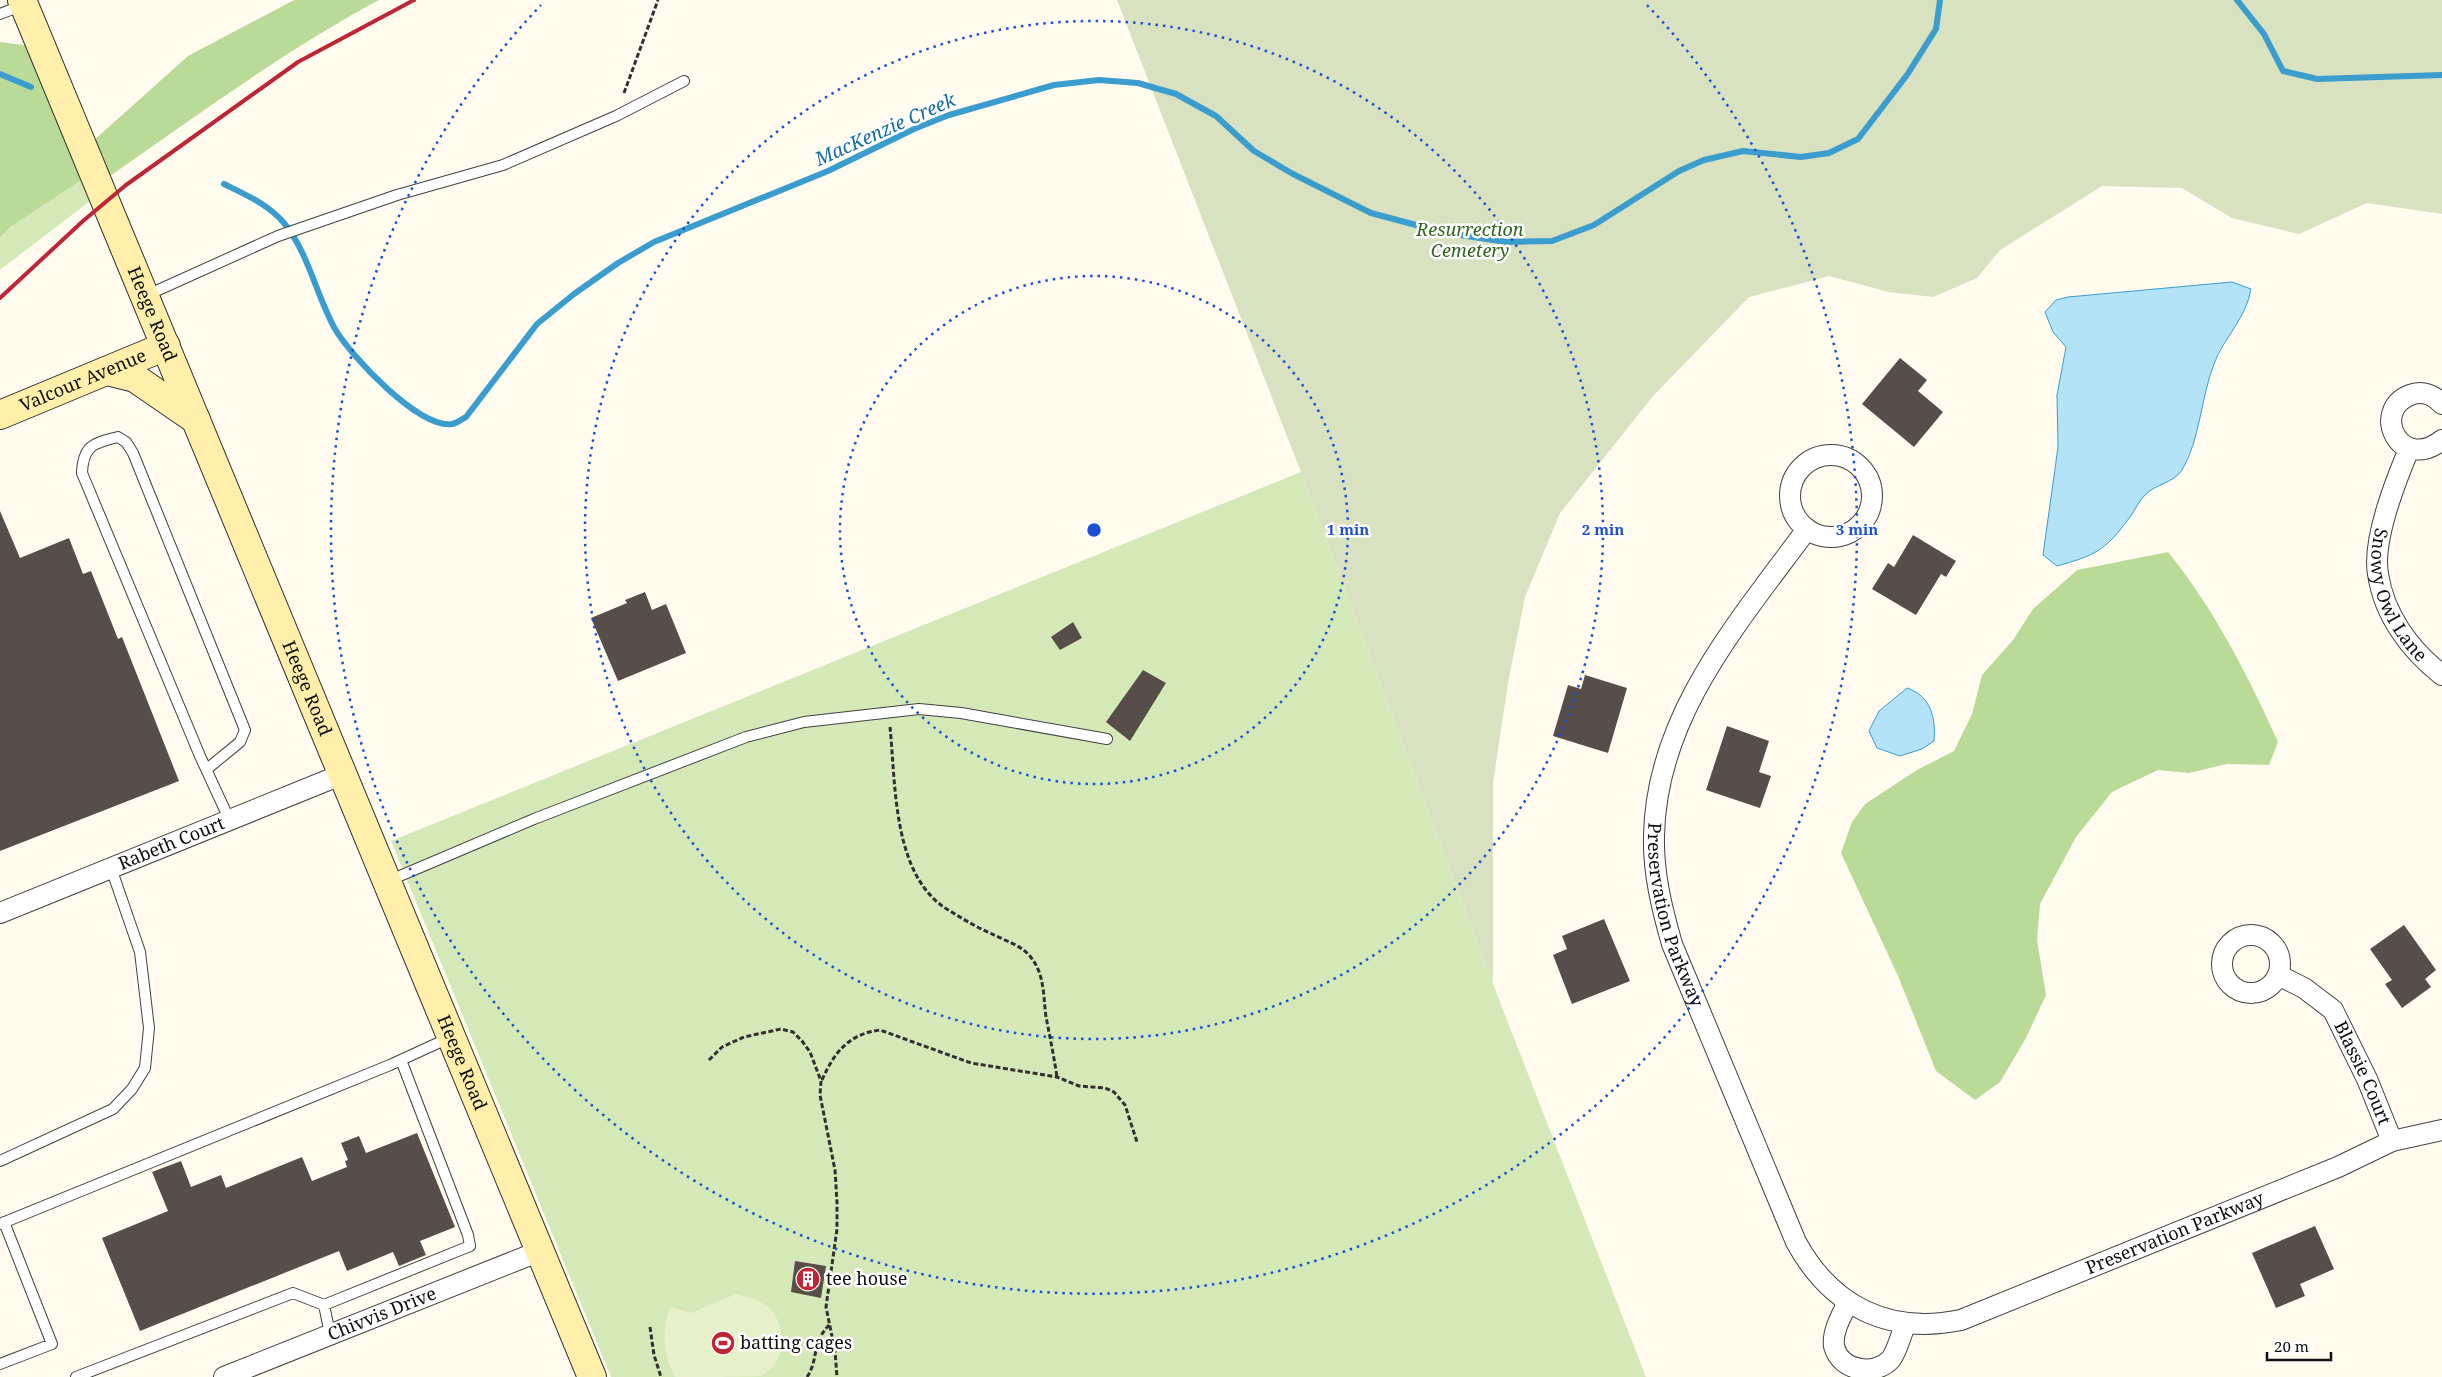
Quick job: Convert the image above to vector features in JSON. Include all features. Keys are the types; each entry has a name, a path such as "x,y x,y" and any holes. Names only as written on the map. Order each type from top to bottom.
{"street":[{"name":"Heege Road","path":"16,6 145,296 592,1377"},
{"name":"Valcour Avenue","path":"0,415 166,346"},
{"path":"107,371 135,378 197,421"},
{"path":"2442,404 2436,398 2424,393 2413,393 2402,399 2394,408 2391,420 2392,432 2399,442 2409,449 2421,451 2433,448 2442,440"},
{"name":"Snowy Owl Lane","path":"2409,449 2396,479 2385,514 2378,573 2398,630 2418,654 2442,675"},
{"path":"1826,455 1839,455 1850,459 1868,477 1872,501 1869,513 1858,527 1842,536 1830,538 1817,535 1806,529 1798,521 1792,510 1790,498 1791,485 1796,474 1804,464 1826,455"},
{"name":"Preservation Parkway","path":"1806,529 1723,644 1699,681 1666,754 1656,802 1654,837 1656,872 1662,907 1672,944 1796,1242 1818,1276 1848,1302 1876,1316 1906,1323 1944,1323 1979,1314 2329,1170 2392,1142 2442,1130"},
{"name":"Rabeth Court","path":"0,913 343,774"},
{"name":"Blassie Court","path":"2278,975 2304,988 2333,1010 2366,1079 2392,1142"},
{"name":"Chivvis Drive","path":"224,1377 540,1251"},
{"path":"1848,1302 1835,1331 1834,1345 1840,1360 1852,1369 1866,1372 1881,1368 1891,1359 1906,1323"}],"lane":[{"path":"145,296 278,236 397,195 503,165 616,116 684,81"},
{"path":"207,770 240,742 245,730 133,453 126,442 118,437 100,441 89,448 83,458 82,473 207,770 230,821"},
{"path":"388,881 534,819 746,737 804,722 889,710 919,709 960,713 1107,739"},
{"path":"0,1161 113,1109 132,1089 145,1068 149,1028 140,952 110,868"},
{"path":"0,1364 52,1344 2,1223 401,1060 452,1037"},
{"path":"76,1377 293,1293 324,1305 470,1246 468,1235 401,1060"},
{"path":"324,1305 330,1334"}],"path":[{"path":"616,116 658,0"},
{"path":"889,710 898,805 907,856 912,872 932,898 947,910 1018,946 1030,956 1043,983 1046,1016 1058,1077"},
{"path":"709,1060 722,1047 744,1037 781,1029 793,1032 802,1041 821,1080"},
{"path":"836,1377 835,1351 826,1307 826,1292 837,1229 837,1202 835,1170 820,1095 821,1080 829,1064 846,1042 868,1032 880,1030 971,1063 1058,1077 1079,1086 1105,1088 1114,1092 1125,1105 1137,1142"},
{"path":"807,1377 812,1366 817,1340 830,1324"},
{"path":"650,1327 654,1356 661,1377"}],"green space":[{"path":"294,0 379,0 275,62 110,176 93,141 188,56"},
{"name":"Resurrection Cemetery","path":"1117,0 2442,0 2442,214 2367,203 2299,234 2232,218 2182,188 2102,186 2000,250 1977,278 1933,297 1889,292 1829,276 1749,297 1653,396 1560,513 1525,597 1508,683 1493,783 1493,984 1301,472"},
{"path":"0,42 31,46 86,177 12,226 0,237"},
{"path":"86,177 94,198 0,270 0,237 12,226"},
{"path":"1301,472 1493,984 1646,1377 611,1377 391,841"},
{"path":"2168,552 2200,596 2229,643 2278,742 2269,765 2227,764 2189,773 2158,770 2112,792 2076,837 2040,904 2037,940 2046,995 2026,1038 2000,1082 1975,1100 1936,1071 1898,976 1841,853 1852,822 1865,804 1917,770 1954,751 1972,714 1982,675 2013,640 2033,609 2077,570"},
{"name":"batting cages","path":"736,1294 760,1302 775,1314 779,1324 782,1344 780,1354 775,1363 769,1371 760,1376 675,1377 668,1359 665,1342 670,1307 691,1313"}],"water":[{"path":"2232,282 2251,289 2245,310 2223,345 2214,364 2197,432 2182,470 2174,478 2149,491 2106,545 2091,555 2057,566 2043,555 2058,447 2057,395 2066,347 2053,332 2045,312 2056,300 2068,297"},
{"path":"1907,688 1922,696 1927,702 1933,716 1934,741 1922,749 1900,756 1877,748 1869,731 1879,711"}],"building":[{"path":"1900,358 1927,380 1918,391 1943,412 1914,447 1862,404"},
{"path":"0,511 20,558 69,538 83,574 91,571 118,639 122,637 179,781 0,851"},
{"path":"1913,535 1956,561 1946,577 1941,574 1916,615 1872,589 1888,563 1894,567"},
{"path":"645,592 652,610 666,604 686,653 618,681 591,618 627,603 625,600"},
{"path":"1073,622 1082,638 1060,650 1051,637"},
{"path":"1143,670 1166,683 1130,741 1106,722"},
{"path":"1585,675 1627,688 1608,753 1553,736 1568,685 1581,689"},
{"path":"1727,726 1769,741 1759,772 1771,776 1760,808 1706,790"},
{"path":"1604,919 1630,981 1572,1004 1553,955 1567,949 1562,936"},
{"path":"2404,925 2436,970 2425,979 2431,987 2402,1008 2385,984 2392,980 2370,949"},
{"path":"417,1133 455,1227 420,1241 426,1255 399,1266 393,1252 347,1271 339,1251 140,1331 102,1238 168,1211 152,1172 181,1161 191,1187 221,1175 226,1188 302,1157 312,1181 347,1167 345,1161 348,1160 341,1143 359,1136 366,1153"},
{"path":"2315,1226 2334,1269 2300,1284 2305,1296 2276,1308 2252,1253"},
{"name":"tee house","path":"795,1261 826,1266 821,1298 791,1292"}],"waterway":[{"name":"MacKenzie Creek","path":"224,184 264,205 284,223 300,248 335,329 355,356 370,372 405,403 422,415 438,422 452,424 466,417 537,324 574,294 618,263 654,242 828,171 914,129 949,115 1054,85 1099,80 1138,83 1176,94 1216,116 1254,151 1293,174 1371,213 1446,233 1507,242 1552,241 1594,225 1679,171 1704,160 1743,151 1801,157 1829,153 1858,139 1907,75 1936,29 1940,0"},
{"name":"MacKenzie Creek","path":"2237,0 2264,34 2283,71 2317,79 2442,75"},
{"name":"MacKenzie Creek","path":"0,74 31,87"}],"railway":[{"path":"0,298 83,221 126,185 298,62 414,0"}],"place":[{"name":"tee house","path":"808,1279"},
{"name":"batting cages","path":"723,1343"}]}
